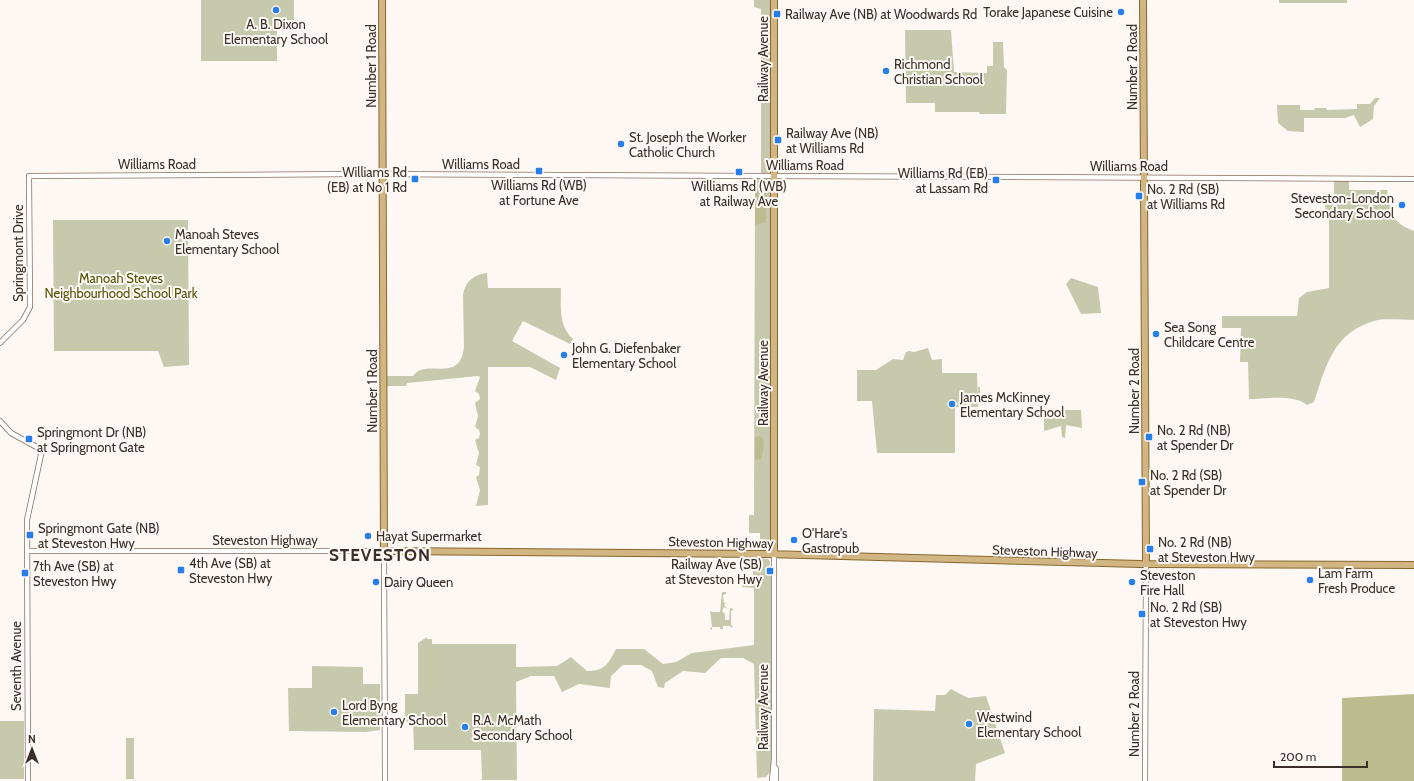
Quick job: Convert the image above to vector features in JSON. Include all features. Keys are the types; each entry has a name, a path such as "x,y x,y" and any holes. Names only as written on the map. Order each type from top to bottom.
{"main road":[{"name":"Number 1 Road","path":"382,0 381,174 384,551"},
{"name":"Railway Avenue","path":"774,0 774,554"},
{"name":"Number 2 Road","path":"1143,0 1142,177 1146,564"},
{"name":"Steveston Highway","path":"384,551 774,554 1146,564 1414,565"}],"street":[{"name":"Williams Road","path":"29,176 381,174 1414,179"},
{"name":"Springmont Drive","path":"0,343 23,320 30,308 29,176"},
{"name":"Seventh Avenue","path":"0,421 11,433 42,450 28,510 28,781"},
{"name":"Steveston Highway","path":"28,551 384,551"},
{"name":"Number 1 Road","path":"384,551 385,781"},
{"name":"Railway Avenue","path":"772,781 774,766 774,554"},
{"name":"Number 2 Road","path":"1144,781 1146,564"},
{"name":"Railway Avenue","path":"774,766 776,769 776,781"}],"green space":[{"path":"201,0 294,0 294,30 277,30 277,61 201,61"},
{"path":"754,0 771,0 771,31 769,43 771,52 771,546 760,549 760,533 749,533 749,515 754,515 755,179 761,179 761,9 754,7"},
{"path":"1279,0 1347,0 1347,3 1279,3"},
{"path":"905,30 951,30 954,72 987,73 987,66 993,66 993,42 1003,42 1004,67 1007,70 1006,114 980,114 979,112 935,112 935,103 906,103"},
{"path":"1375,98 1380,98 1374,106 1373,119 1360,127 1354,115 1345,118 1304,118 1304,132 1288,131 1278,123 1277,105 1300,105 1300,110 1314,110 1315,108 1326,108 1327,110 1357,109 1357,104 1370,104"},
{"path":"755,181 766,181 766,222 755,225"},
{"path":"1334,181 1349,181 1349,190 1387,190 1393,216 1400,224 1414,231 1414,320 1378,320 1360,326 1349,334 1340,342 1333,352 1327,364 1314,402 1307,405 1294,399 1287,398 1249,399 1248,362 1240,362 1241,328 1222,328 1222,316 1297,316 1299,298 1307,292 1329,288 1329,221 1326,214 1325,205 1334,204"},
{"name":"Manoah Steves Neighbourhood School Park","path":"53,220 188,220 189,365 164,367 158,351 54,351"},
{"path":"487,273 488,288 561,288 561,315 568,334 573,339 570,344 523,321 512,341 560,368 556,380 530,367 488,367 488,505 476,506 480,490 476,477 479,475 480,467 476,465 479,453 475,440 479,438 480,434 479,430 475,427 478,416 475,403 480,399 479,394 475,391 480,377 407,383 406,386 386,386 386,376 413,376 419,371 426,369 450,368 456,365 461,358 464,347 464,290 474,277"},
{"path":"1071,278 1098,287 1101,313 1081,314 1066,284"},
{"path":"928,348 932,360 942,359 942,373 977,373 978,400 978,387 980,387 980,401 978,401 978,407 955,407 955,453 877,453 872,401 857,401 857,370 876,370 893,359 903,360 906,352 914,352"},
{"path":"1044,410 1081,410 1082,428 1066,425 1065,438 1062,437 1061,426 1044,431"},
{"path":"760,436 764,441 762,459 755,460 755,437"},
{"path":"753,558 768,559 770,562 769,572 771,572 771,762 770,772 766,777 757,778 754,664 743,658 721,658 705,673 683,671 665,683 664,688 658,687 652,671 641,665 623,665 611,676 610,688 579,684 562,692 554,676 531,676 516,682 517,780 482,780 481,750 414,750 413,722 405,722 405,694 418,694 418,643 427,637 427,639 432,639 432,644 516,644 516,667 557,666 571,657 587,671 598,670 605,666 611,659 616,649 644,649 663,664 676,662 692,653 754,645 754,588 742,587 742,578 753,578"},
{"path":"722,592 726,592 726,594 723,595 724,603 726,603 724,605 728,609 724,607 722,611 725,614 725,620 729,620 730,608 734,609 731,611 731,625 733,626 731,628 730,626 723,626 723,629 720,629 720,627 712,627 710,610 712,612 720,612"},
{"path":"312,666 363,667 363,684 380,684 380,730 366,732 289,731 288,688 312,688"},
{"path":"951,689 968,698 986,696 1005,753 976,764 975,781 873,781 874,709 935,711 936,695 945,695"},
{"path":"1414,694 1414,781 1342,781 1342,698"},
{"path":"0,721 24,721 24,779 0,779"},
{"path":"126,738 134,738 134,779 126,779"}],"waterway":[{"path":"770,0 770,39"},
{"path":"770,48 770,171"},
{"path":"770,180 770,380"},
{"path":"770,384 770,398"},
{"path":"770,402 770,498"},
{"path":"770,501 770,533"}],"place":[{"name":"A. B. Dixon Elementary School","path":"276,10"},
{"name":"Torake Japanese Cuisine","path":"1121,12"},
{"name":"Railway Ave (NB) at Woodwards Rd","path":"777,14"},
{"name":"Richmond Christian School","path":"886,71"},
{"name":"Railway Ave (NB) at Williams Rd","path":"778,140"},
{"name":"St. Joseph the Worker Catholic Church","path":"621,144"},
{"name":"Williams Rd (WB) at Fortune Ave","path":"539,171"},
{"name":"Williams Rd (WB) at Railway Ave","path":"739,172"},
{"name":"Williams Rd (EB) at No 1 Rd","path":"415,179"},
{"name":"Williams Rd (EB) at Lassam Rd","path":"996,180"},
{"name":"No. 2 Rd (SB) at Williams Rd","path":"1139,196"},
{"name":"Steveston-London Secondary School","path":"1402,205"},
{"name":"Manoah Steves Elementary School","path":"167,241"},
{"name":"Sea Song Childcare Centre","path":"1156,334"},
{"name":"John G. Diefenbaker Elementary School","path":"564,355"},
{"name":"James McKinney Elementary School","path":"952,404"},
{"name":"No. 2 Rd (NB) at Spender Dr","path":"1149,437"},
{"name":"Springmont Dr (NB) at Springmont Gate","path":"29,439"},
{"name":"No. 2 Rd (SB) at Spender Dr","path":"1142,482"},
{"name":"Springmont Gate (NB) at Steveston Hwy","path":"30,535"},
{"name":"Hayat Supermarket","path":"368,536"},
{"name":"O'Hare's Gastropub","path":"794,540"},
{"name":"No. 2 Rd (NB) at Steveston Hwy","path":"1150,549"},
{"name":"4th Ave (SB) at Steveston Hwy","path":"181,570"},
{"name":"Railway Ave (SB) at Steveston Hwy","path":"770,571"},
{"name":"7th Ave (SB) at Steveston Hwy","path":"25,573"},
{"name":"Lam Farm Fresh Produce","path":"1310,580"},
{"name":"Dairy Queen","path":"376,582"},
{"name":"Steveston Fire Hall","path":"1132,582"},
{"name":"No. 2 Rd (SB) at Steveston Hwy","path":"1142,614"},
{"name":"Lord Byng Elementary School","path":"334,712"},
{"name":"Westwind Elementary School","path":"969,724"},
{"name":"R.A. McMath Secondary School","path":"465,727"}],"district":[{"name":"STEVESTON","path":"380,555"}]}
